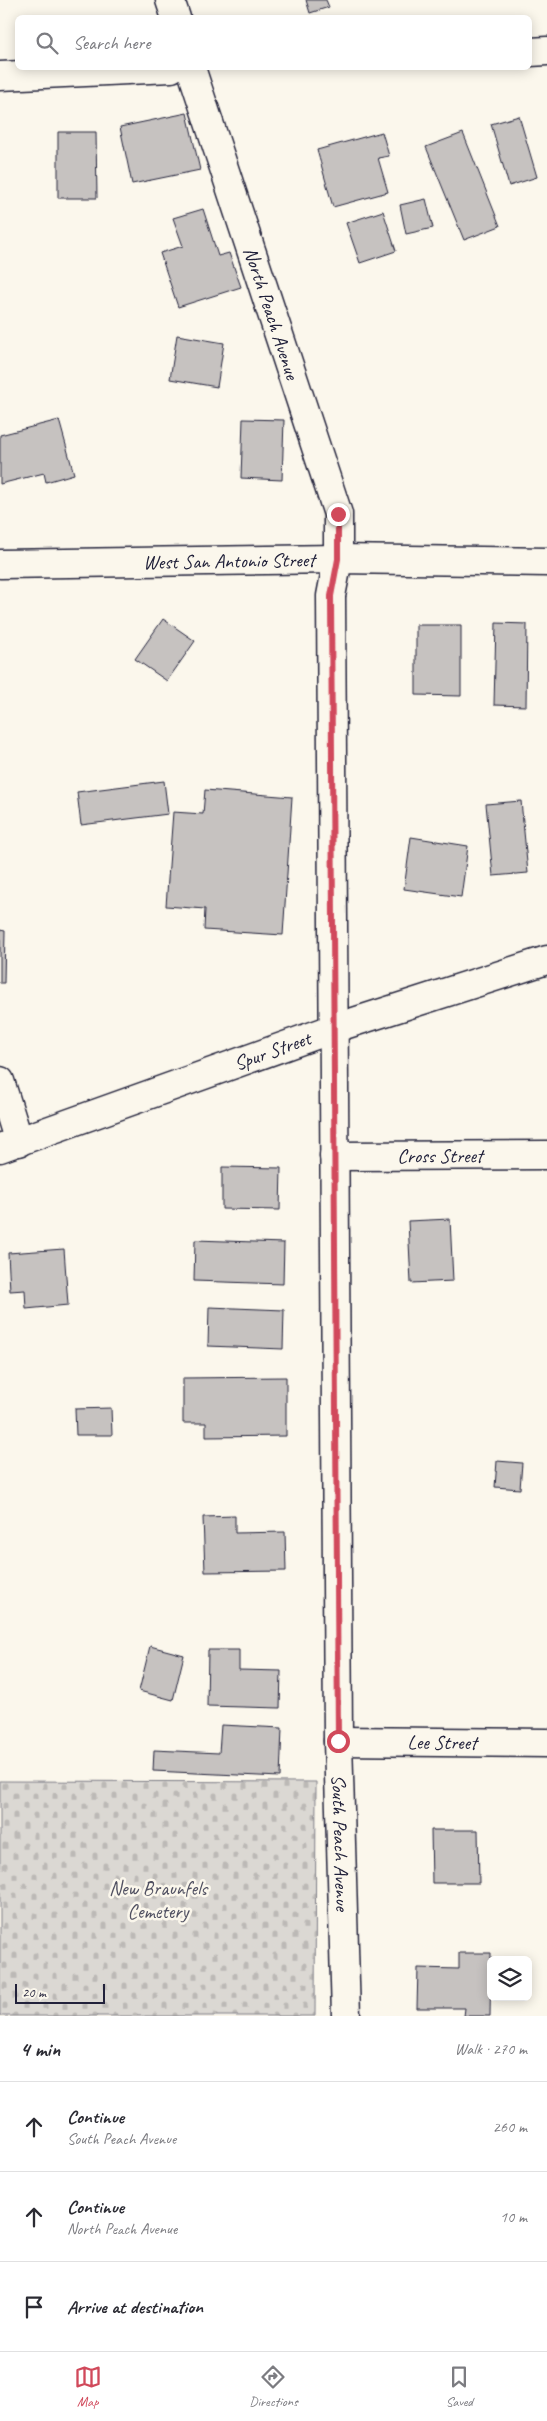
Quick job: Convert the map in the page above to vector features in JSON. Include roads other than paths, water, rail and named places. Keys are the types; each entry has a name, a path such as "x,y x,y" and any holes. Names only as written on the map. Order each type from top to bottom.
{"street":[{"path":"170,0 175,15"},
{"path":"532,52 547,51"},
{"path":"0,76 128,70"},
{"name":"North Peach Avenue","path":"192,70 338,514 338,559"},
{"name":"West San Antonio Street","path":"0,564 338,559 547,562"},
{"name":"South Peach Avenue","path":"338,559 331,596 335,1028 334,1156 338,1741 346,2016"},
{"name":"Spur Street","path":"10,1145 335,1028 547,960"},
{"path":"0,1080 10,1145"},
{"name":"Cross Street","path":"334,1156 547,1155"},
{"name":"Lee Street","path":"338,1741 547,1743"}],"park label":[{"name":"New Braunfels Cemetery","path":"158,1900"}]}
